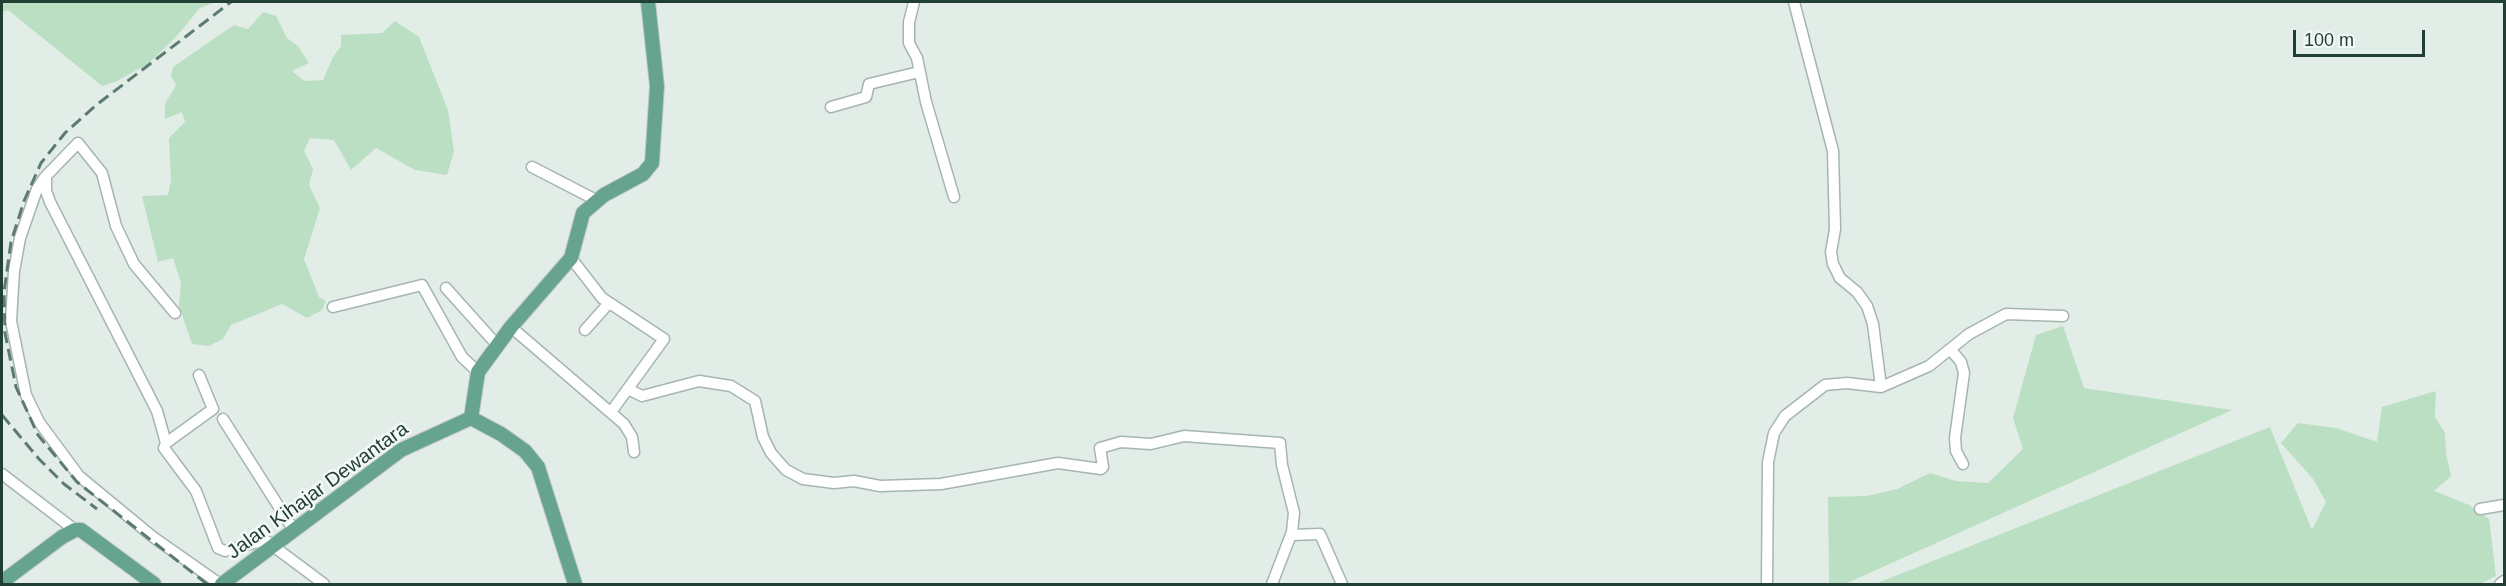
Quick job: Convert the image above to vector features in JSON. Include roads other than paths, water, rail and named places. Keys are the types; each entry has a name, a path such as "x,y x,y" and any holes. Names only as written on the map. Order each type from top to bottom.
{"main road":[{"path":"575,585 538,467 525,451 501,434 471,418 477,372 511,327 570,258 580,220 596,200 633,181 652,163 657,74 648,2"},
{"name":"Jalan Kihajar Dewantara","path":"221,585 401,450 471,418"},
{"path":"2,582 75,530 88,533 154,585"}],"street":[{"path":"914,2 909,22 909,43 917,58 954,197"},
{"path":"1794,2 1833,151 1835,229 1831,252 1833,264 1840,278 1857,292 1868,306 1873,324 1881,387"},
{"path":"831,107 866,97 869,84 919,72"},
{"path":"175,313 134,264 116,226 102,173 78,143 46,176 38,189 20,238 14,271 11,321 26,395 39,422 79,476 153,537 221,585"},
{"path":"532,167 596,200"},
{"path":"46,176 46,191 50,202 157,411 166,443 164,448 196,491 220,550 262,539 274,545 324,585"},
{"path":"570,258 589,278 598,294 664,339 611,412"},
{"path":"333,307 422,285 462,357 477,372"},
{"path":"446,288 497,345"},
{"path":"585,330 609,303"},
{"path":"1767,585 1768,462 1774,433 1785,416 1826,385 1847,382 1881,387 1911,376 1979,327 2006,314 2063,316"},
{"path":"511,327 611,412 629,431 634,452"},
{"path":"1950,349 1961,362 1964,373 1955,438 1956,451 1963,464"},
{"path":"166,443 213,409 199,375"},
{"path":"628,389 642,396 704,381 731,386 755,400 763,437 771,453 786,470 803,479 834,483 854,481 880,486 941,484 1058,463 1101,470 1103,467 1100,448 1120,442 1151,444 1184,436 1280,443 1282,465 1294,507 1291,535 1272,585"},
{"path":"223,419 293,529"},
{"path":"2,474 75,530"},
{"path":"2480,509 2505,505"},
{"path":"1291,535 1320,534 1332,567 1342,585"},
{"path":"2500,585 2505,581"}],"railway":[{"path":"207,584 77,482 38,435 16,387 5,333 4,292 11,242 24,201 41,163 65,133 95,106 231,2"},
{"path":"2,415 39,459 64,484 97,509"}]}
